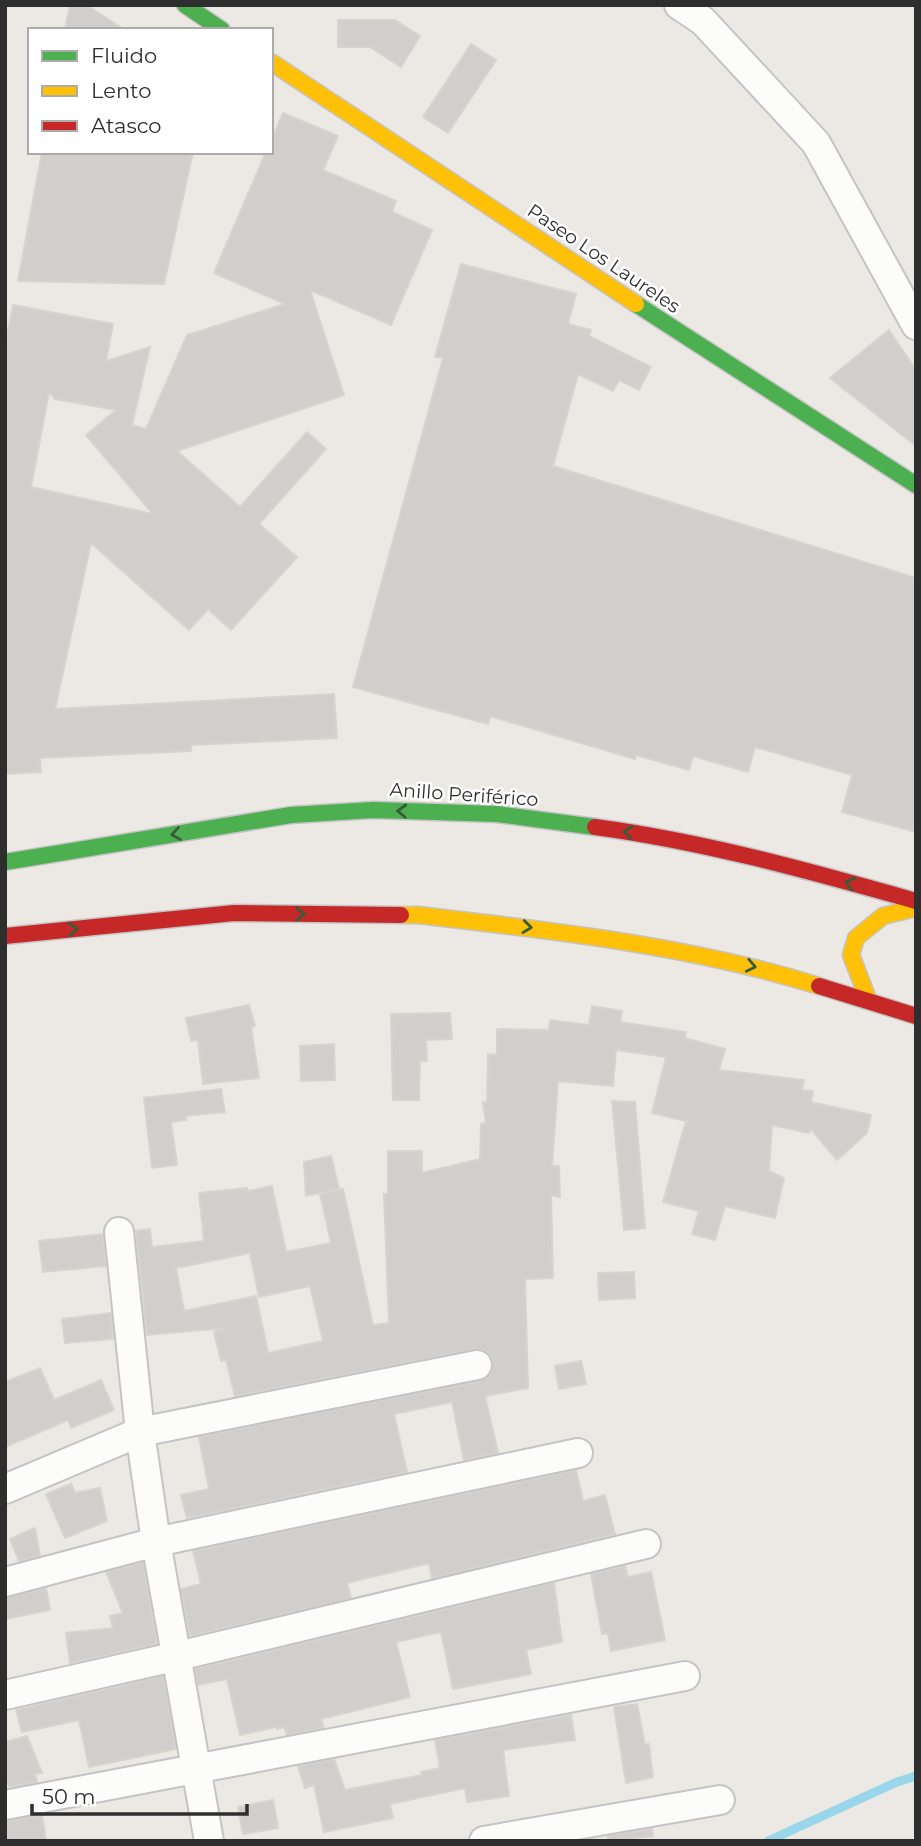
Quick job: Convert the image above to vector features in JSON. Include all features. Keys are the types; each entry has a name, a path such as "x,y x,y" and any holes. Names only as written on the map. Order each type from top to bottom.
{"main road":[{"path":"185,5 219,28"},
{"name":"Paseo Los Laureles","path":"273,63 760,386 916,485"},
{"name":"Anillo Periférico","path":"5,862 291,816 373,810 497,814 637,833 749,855 916,901"},
{"path":"868,999 851,955 856,938 883,916 916,908"},
{"path":"5,936 234,913 418,915 639,944 768,970 916,1016"}],"street":[{"path":"679,5 703,21 816,143 916,325"},
{"path":"119,1232 140,1432 156,1542 209,1841"},
{"path":"5,1489 140,1432 477,1365"},
{"path":"5,1582 156,1542 578,1453"},
{"path":"5,1695 178,1657 646,1544"},
{"path":"5,1805 684,1676"},
{"path":"484,1841 720,1800"}],"building":[{"path":"70,5 86,5 122,28 65,28"},
{"path":"338,20 395,20 420,36 401,67 370,47 338,47"},
{"path":"471,44 496,60 448,133 423,117"},
{"path":"283,113 338,136 323,170 396,201 392,212 432,230 391,325 310,290 344,395 177,451 240,507 307,432 326,449 259,524 297,557 231,630 208,609 189,630 91,543 55,709 334,694 337,738 191,745 191,751 40,758 41,772 5,774 5,346 13,305 113,324 106,361 150,347 132,425 146,429 187,335 285,304 214,273 265,154 273,154 273,136","holes":["49,392 55,399 116,410 86,435 153,514 31,487"]},
{"path":"42,154 193,154 164,284 18,281"},
{"path":"461,264 576,294 568,324 591,330 589,336 651,367 639,390 619,380 613,391 578,374 553,466 916,578 916,832 842,812 852,775 755,747 748,772 693,756 689,770 636,755 635,759 490,716 488,724 353,687 443,358 435,357"},
{"path":"889,330 916,370 916,446 830,378"},
{"path":"249,1005 255,1026 251,1027 259,1078 203,1084 198,1040 191,1041 186,1018"},
{"path":"592,1006 622,1011 620,1022 686,1032 685,1038 725,1049 719,1070 804,1080 802,1090 813,1091 811,1102 871,1115 867,1133 837,1160 811,1129 809,1133 772,1125 769,1171 784,1178 775,1218 725,1206 715,1240 692,1234 699,1211 663,1202 686,1121 652,1113 666,1057 616,1050 613,1086 558,1081 552,1166 559,1166 560,1197 551,1195 553,1278 525,1279 528,1388 485,1396 498,1453 464,1460 452,1402 394,1414 407,1472 187,1518 181,1495 209,1489 199,1437 480,1381 488,1377 493,1362 489,1354 482,1349 474,1349 235,1396 226,1360 221,1361 214,1332 225,1328 147,1335 136,1231 150,1229 152,1247 204,1241 199,1193 247,1188 248,1191 272,1186 286,1252 331,1243 320,1194 343,1189 373,1325 389,1323 384,1194 388,1194 388,1151 422,1151 422,1173 480,1159 481,1124 486,1123 483,1102 487,1102 488,1054 497,1055 497,1029 549,1030 550,1020 589,1025","holes":["250,1253 259,1297 310,1286 323,1341 268,1353 256,1296 184,1311 176,1268"]},
{"path":"450,1013 452,1039 426,1040 427,1061 420,1061 419,1100 393,1100 391,1014"},
{"path":"334,1044 335,1080 301,1081 300,1046"},
{"path":"221,1089 225,1112 185,1116 186,1120 171,1122 177,1165 152,1168 144,1098"},
{"path":"612,1101 635,1102 645,1228 624,1230"},
{"path":"331,1156 339,1189 306,1196 304,1162"},
{"path":"103,1234 106,1266 43,1272 39,1241"},
{"path":"634,1272 635,1298 599,1300 598,1273"},
{"path":"111,1313 113,1339 65,1343 62,1319"},
{"path":"581,1361 586,1384 559,1389 555,1366"},
{"path":"40,1368 54,1400 101,1380 114,1410 71,1428 68,1420 5,1447 5,1382"},
{"path":"576,1470 583,1501 605,1495 615,1534 432,1578 429,1563 347,1583 351,1598 190,1636 181,1589 201,1584 193,1551"},
{"path":"71,1484 75,1493 100,1488 107,1521 65,1538 46,1494"},
{"path":"35,1528 40,1556 19,1561 10,1539"},
{"path":"143,1563 157,1644 70,1663 66,1633 113,1628 110,1616 123,1613 106,1572"},
{"path":"625,1566 628,1577 651,1572 665,1640 611,1651 608,1633 602,1634 591,1574"},
{"path":"554,1583 562,1642 526,1650 531,1674 453,1689 441,1632 396,1642 410,1697 321,1719 324,1728 287,1735 284,1727 276,1727 240,1735 227,1679 198,1685 195,1669"},
{"path":"46,1588 50,1610 5,1619 5,1598"},
{"path":"163,1676 176,1749 89,1767 79,1720 22,1732 16,1710"},
{"path":"637,1704 645,1745 649,1744 653,1777 626,1783 614,1707"},
{"path":"571,1715 575,1740 503,1750 509,1796 467,1802 465,1788 390,1804 393,1818 324,1832 314,1785 305,1788 298,1766 334,1759 345,1790 422,1775 421,1772 440,1768 435,1740"},
{"path":"27,1736 42,1773 35,1774 37,1782 10,1787 5,1778 5,1742"},
{"path":"273,1800 278,1828 243,1834 238,1807"},
{"path":"42,1815 46,1841 5,1841 5,1821"},
{"path":"652,1829 653,1836 608,1841 608,1836"}],"waterway":[{"path":"768,1841 897,1782 916,1776"}],"traffic: fast":[{"path":"185,5 219,28"},
{"path":"636,304 916,485"},
{"path":"5,862 291,815 373,810 497,814 595,827"}],"traffic: slow":[{"path":"273,63 636,304"},
{"path":"868,999 851,955 856,938 883,916 916,908"},
{"path":"401,915 620,941 720,960 819,986"}],"traffic: jam":[{"path":"595,827 717,849 916,901"},
{"path":"5,936 234,913 401,915"},
{"path":"819,986 916,1016"}]}
